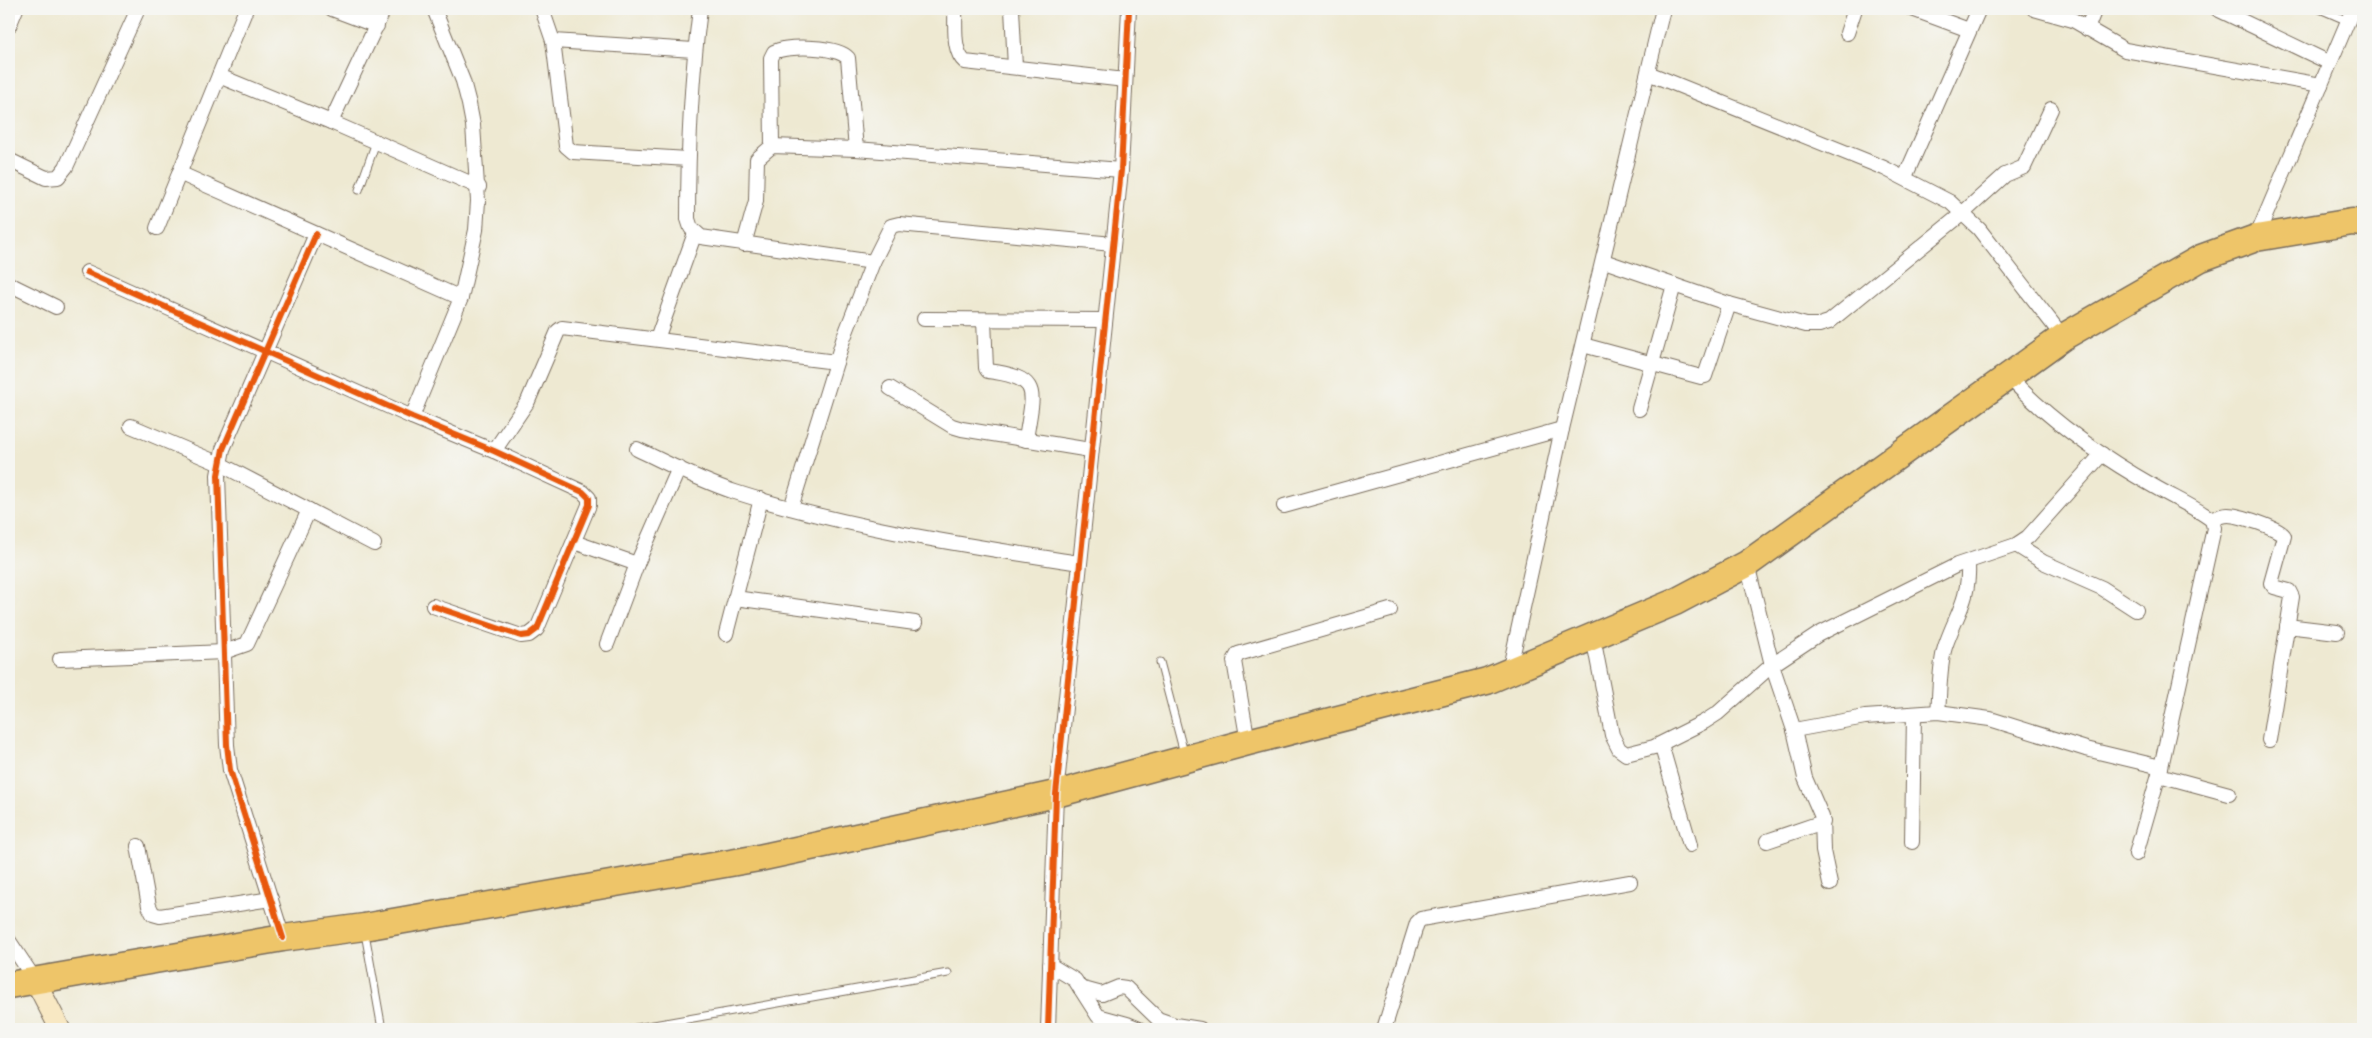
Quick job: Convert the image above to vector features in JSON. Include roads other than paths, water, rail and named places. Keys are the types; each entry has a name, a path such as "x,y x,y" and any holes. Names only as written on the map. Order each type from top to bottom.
{"highway":[{"path":"9,985 283,938 364,927 759,858 1056,794 1248,742 1487,681 1594,638 1675,602 1747,564 2063,337 2201,258 2256,238 2352,222 2363,223"}],"street":[{"path":"9,26 16,9"},
{"path":"9,160 46,178 58,177 66,167 138,9"},
{"path":"158,228 246,9"},
{"path":"332,9 377,26"},
{"path":"331,122 384,9"},
{"path":"412,417 460,298 476,230 479,187 469,104 463,81 434,9"},
{"path":"542,9 554,42 566,146 573,152 688,159"},
{"path":"700,9 694,50 688,159 688,219 695,233 701,237 873,262"},
{"path":"955,9 957,51 960,58 965,62 1125,80"},
{"path":"1012,9 1015,68"},
{"path":"1048,1029 1056,794 1090,450 1121,170 1129,9"},
{"path":"1509,672 1562,429 1604,261 1663,9"},
{"path":"1847,33 1855,9"},
{"path":"1912,9 1969,30"},
{"path":"1905,177 1979,9"},
{"path":"2034,9 2073,20 2125,50 2321,85"},
{"path":"2087,29 2095,9"},
{"path":"2217,9 2330,63"},
{"path":"2256,238 2351,15"},
{"path":"554,42 694,50"},
{"path":"772,146 771,58 774,52 788,48 835,50 844,53 848,58 856,149"},
{"path":"1648,73 1905,177 1950,202 1979,229 2063,337"},
{"path":"219,76 331,122 479,187"},
{"path":"1604,261 1729,304 1806,325 1819,325 1829,322 1963,213 2005,175 2027,164 2050,109"},
{"path":"744,244 756,201 757,159 772,146 856,149 1121,170"},
{"path":"179,173 460,298"},
{"path":"791,508 836,362 873,262 890,226 899,224 1113,244"},
{"path":"657,339 695,233"},
{"path":"283,938 230,770 227,745 218,475 223,449 316,234"},
{"path":"87,272 264,352 494,451 583,492 589,498 589,505 537,629 529,635 521,636 433,606"},
{"path":"9,284 56,307"},
{"path":"1639,408 1674,285"},
{"path":"1583,345 1701,377 1705,376 1729,304"},
{"path":"924,319 1105,320"},
{"path":"984,320 986,368 988,371 1014,375 1027,383 1032,393 1026,440"},
{"path":"494,451 528,401 558,331 562,328 836,362"},
{"path":"2009,376 2040,408 2102,454 2212,520 2214,528 2160,771 2136,854"},
{"path":"890,388 952,426 974,432 1090,450"},
{"path":"131,426 220,464 374,544"},
{"path":"1284,506 1562,429"},
{"path":"637,449 734,492 806,513 937,542 1079,563"},
{"path":"1594,638 1612,735 1619,749 1626,754 1638,753 1662,744 1718,713 1772,665 1793,650 1836,625 1957,565 1968,563 2016,545 2028,537 2102,454"},
{"path":"608,644 637,564 679,468"},
{"path":"726,634 761,499"},
{"path":"60,660 224,652 242,647 250,640 308,510"},
{"path":"2212,520 2222,515 2231,515 2282,532 2284,536 2271,583 2274,587 2289,591 2292,596 2269,740"},
{"path":"574,542 637,564"},
{"path":"2016,545 2043,562 2102,588 2136,610"},
{"path":"1938,712 1942,658 1967,592 1968,563"},
{"path":"1747,564 1772,665 1794,730 1805,778 1823,822 1823,851 1830,884"},
{"path":"735,598 915,623"},
{"path":"1248,742 1234,661 1238,654 1390,610"},
{"path":"2287,626 2337,632"},
{"path":"1794,730 1865,717 1938,712 1990,719 2229,794"},
{"path":"1912,842 1914,714"},
{"path":"1662,744 1690,845"},
{"path":"1767,841 1823,822"},
{"path":"138,846 149,906 153,914 160,916 271,899"},
{"path":"1384,1029 1417,923 1422,919 1630,882"},
{"path":"9,941 35,980 60,1029"},
{"path":"1050,965 1071,977 1098,1016 1139,1029"},
{"path":"1080,988 1102,994 1119,987 1126,988 1158,1019 1175,1025 1200,1029"}],"lane":[{"path":"2320,9 2351,15"},
{"path":"359,190 376,142"},
{"path":"1160,662 1185,759"},
{"path":"364,927 382,1029"},
{"path":"631,1029 948,973"}]}
